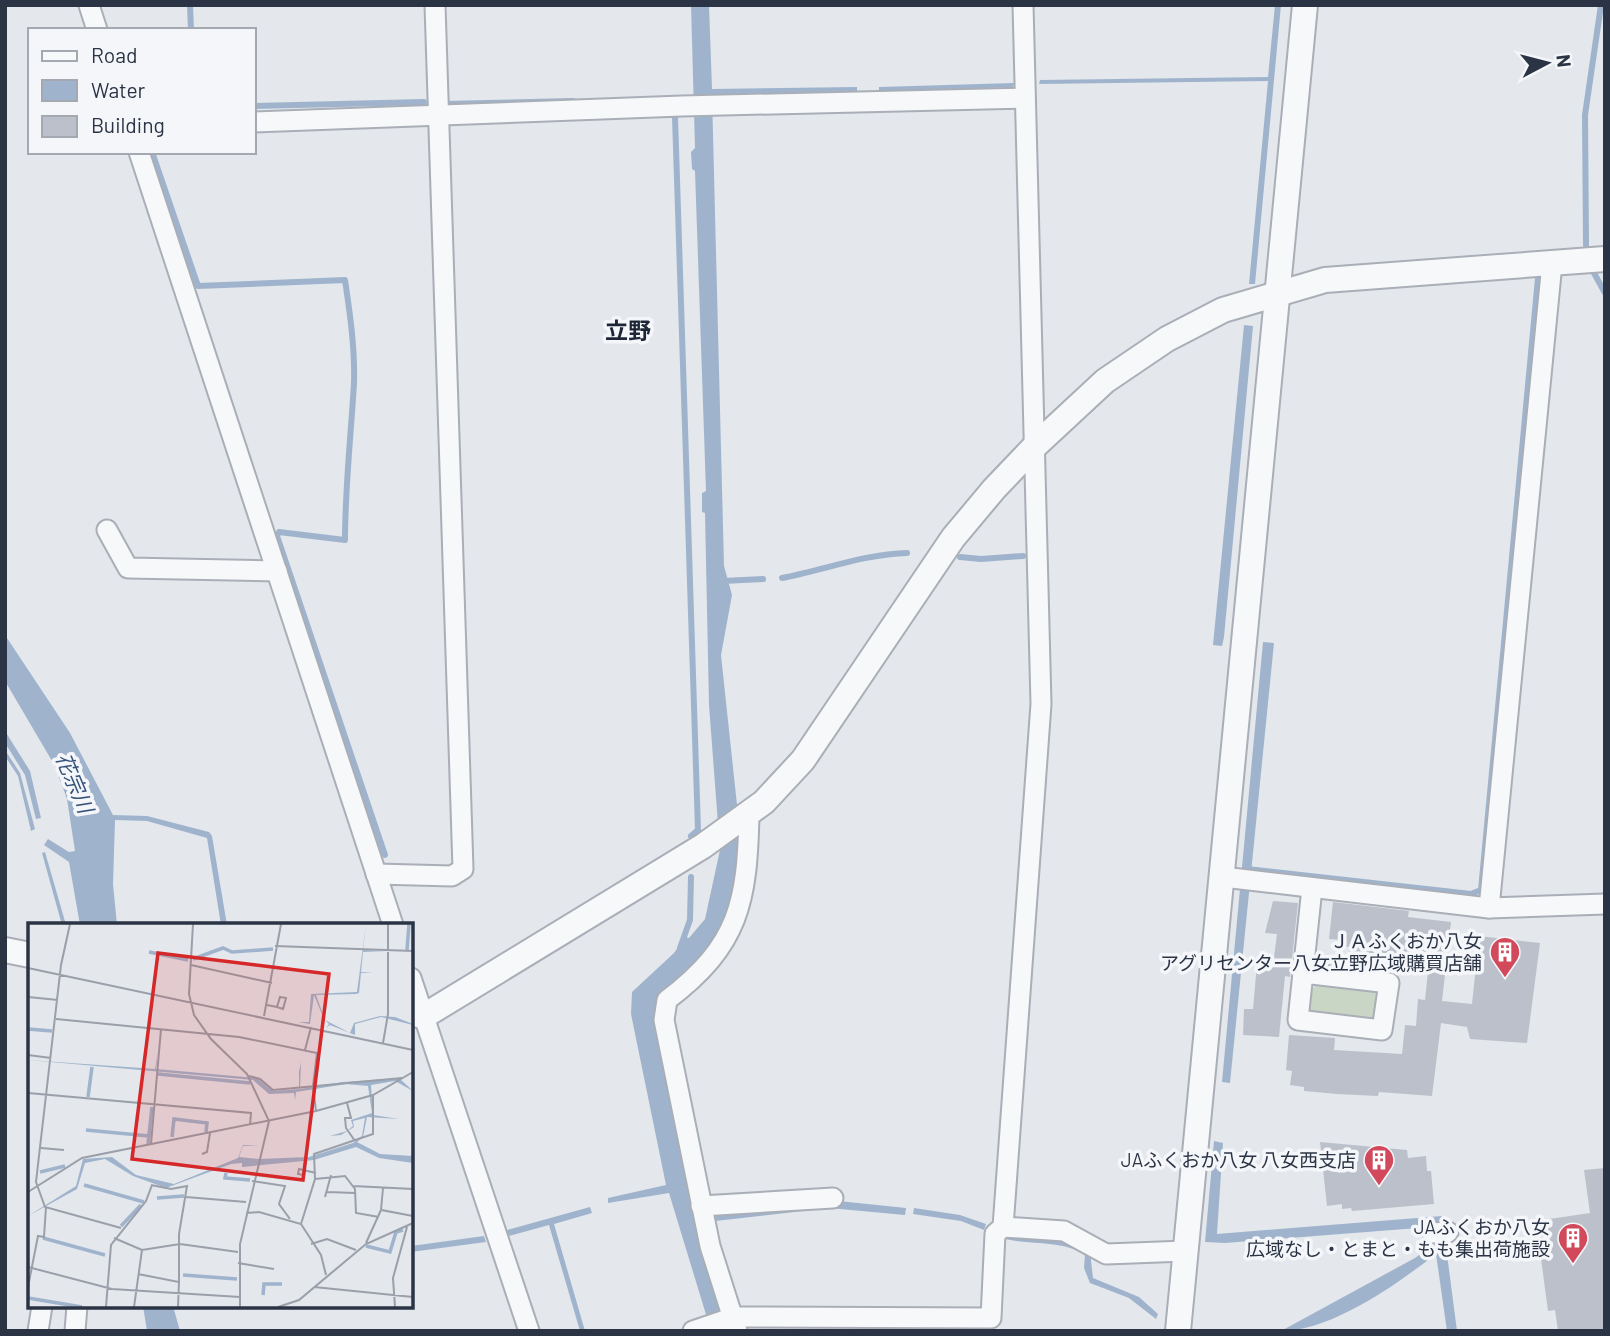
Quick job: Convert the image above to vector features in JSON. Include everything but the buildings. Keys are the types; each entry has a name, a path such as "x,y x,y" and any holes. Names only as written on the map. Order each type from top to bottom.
{"street":[{"path":"89,5 96,28"},
{"path":"376,874 452,876 463,869 435,5"},
{"path":"693,1331 735,1324 992,1324 992,1251 995,1234 1003,1227 1041,704 1023,5"},
{"path":"1178,1331 1305,5"},
{"path":"256,122 716,105 1025,98"},
{"path":"140,154 393,923"},
{"path":"418,1015 748,815 764,802 803,760 953,538 1035,446 1105,381 1167,339 1223,310 1325,280 1605,259"},
{"path":"1489,908 1552,263"},
{"path":"107,530 128,568 276,570"},
{"path":"735,1324 710,1246 664,1020 667,1000 697,977 741,909 748,871 748,815"},
{"path":"1223,877 1489,908 1605,904"},
{"path":"1303,973 1389,983 1382,1030 1298,1020 1312,888"},
{"path":"5,950 28,955"},
{"path":"413,989 418,1015 529,1331"},
{"path":"701,1206 833,1198"},
{"path":"1003,1227 1064,1231 1106,1254 1186,1251"},
{"path":"38,1331 43,1308"},
{"path":"75,1331 77,1308"}],"green space":[{"path":"1320,983 1376,992 1374,1019 1369,1023 1308,1012 1310,990"}],"water":[{"path":"691,5 709,5 712,89 857,87 857,91 712,95 724,566 732,595 721,655 740,833 733,911 696,970 663,995 696,1215 829,1200 906,1208 905,1215 829,1208 698,1223 732,1331 711,1331 669,1193 608,1203 608,1198 666,1185 631,1014 632,992 674,953 685,937 689,938 705,919 720,850 709,705 705,513 702,512 702,493 706,491 695,171 692,169 691,152 695,148"},
{"path":"1275,5 1281,5 1255,284 1249,284 1268,81 1039,84 1040,80 1268,77"},
{"path":"1014,83 1013,87 879,92 879,87"},
{"path":"1244,325 1253,326 1222,646 1213,645"},
{"name":"花宗川","path":"5,635 70,733 113,815 147,816 209,832 212,836 227,923 221,923 207,838 147,821 115,820 113,884 117,923 80,923 69,862 44,845 48,839 69,852 75,851 67,799 55,766 5,681"},
{"path":"1263,642 1274,643 1230,1083 1222,1082"},
{"path":"5,731 30,771 41,818 36,819 25,775 5,743"},
{"path":"5,750 20,773 35,829 31,831 18,776 5,756"},
{"path":"45,852 65,923 61,923 42,853"},
{"path":"1214,1141 1223,1143 1217,1234 1442,1216 1457,1331 1447,1331 1436,1254 1383,1292 1342,1315 1301,1329 1281,1331 1415,1258 1436,1243 1434,1229 1431,1227 1225,1243 1205,1242"},
{"path":"590,1207 592,1213 554,1224 585,1331 580,1331 549,1225 509,1236 507,1230"},
{"path":"914,1208 960,1215 986,1224 984,1230 961,1221 913,1214"},
{"path":"1005,1234 1060,1239 1090,1252 1093,1278 1139,1297 1158,1314 1156,1319 1129,1298 1090,1283 1084,1268 1085,1254 1056,1245 1005,1239"},
{"path":"484,1236 486,1242 413,1252 413,1246"},
{"path":"143,1308 174,1308 180,1331 147,1331"}],"waterway":[{"path":"190,5 191,28"},
{"path":"1586,245 1585,115 1601,5"},
{"path":"443,101 443,104 573,101"},
{"path":"256,106 424,102"},
{"path":"675,117 698,830 691,836"},
{"path":"153,154 198,286 345,280 354,370 345,540 279,532 277,536 385,855"},
{"path":"1594,273 1605,293"},
{"path":"1247,869 1471,894 1481,890 1538,278"},
{"path":"782,578 860,559 907,553"},
{"path":"960,557 981,559 1023,556"},
{"path":"723,581 763,579"},
{"path":"680,948 690,920 691,877"}],"place":[{"name":"ＪＡふくおか八女 アグリセンター八女立野広域購買店舗","path":"1505,979"},
{"name":"JAふくおか八女 八女西支店","path":"1379,1187"},
{"name":"JAふくおか八女 広域なし・とまと・もも集出荷施設","path":"1573,1265"}],"district":[{"name":"立野","path":"628,331"}]}
